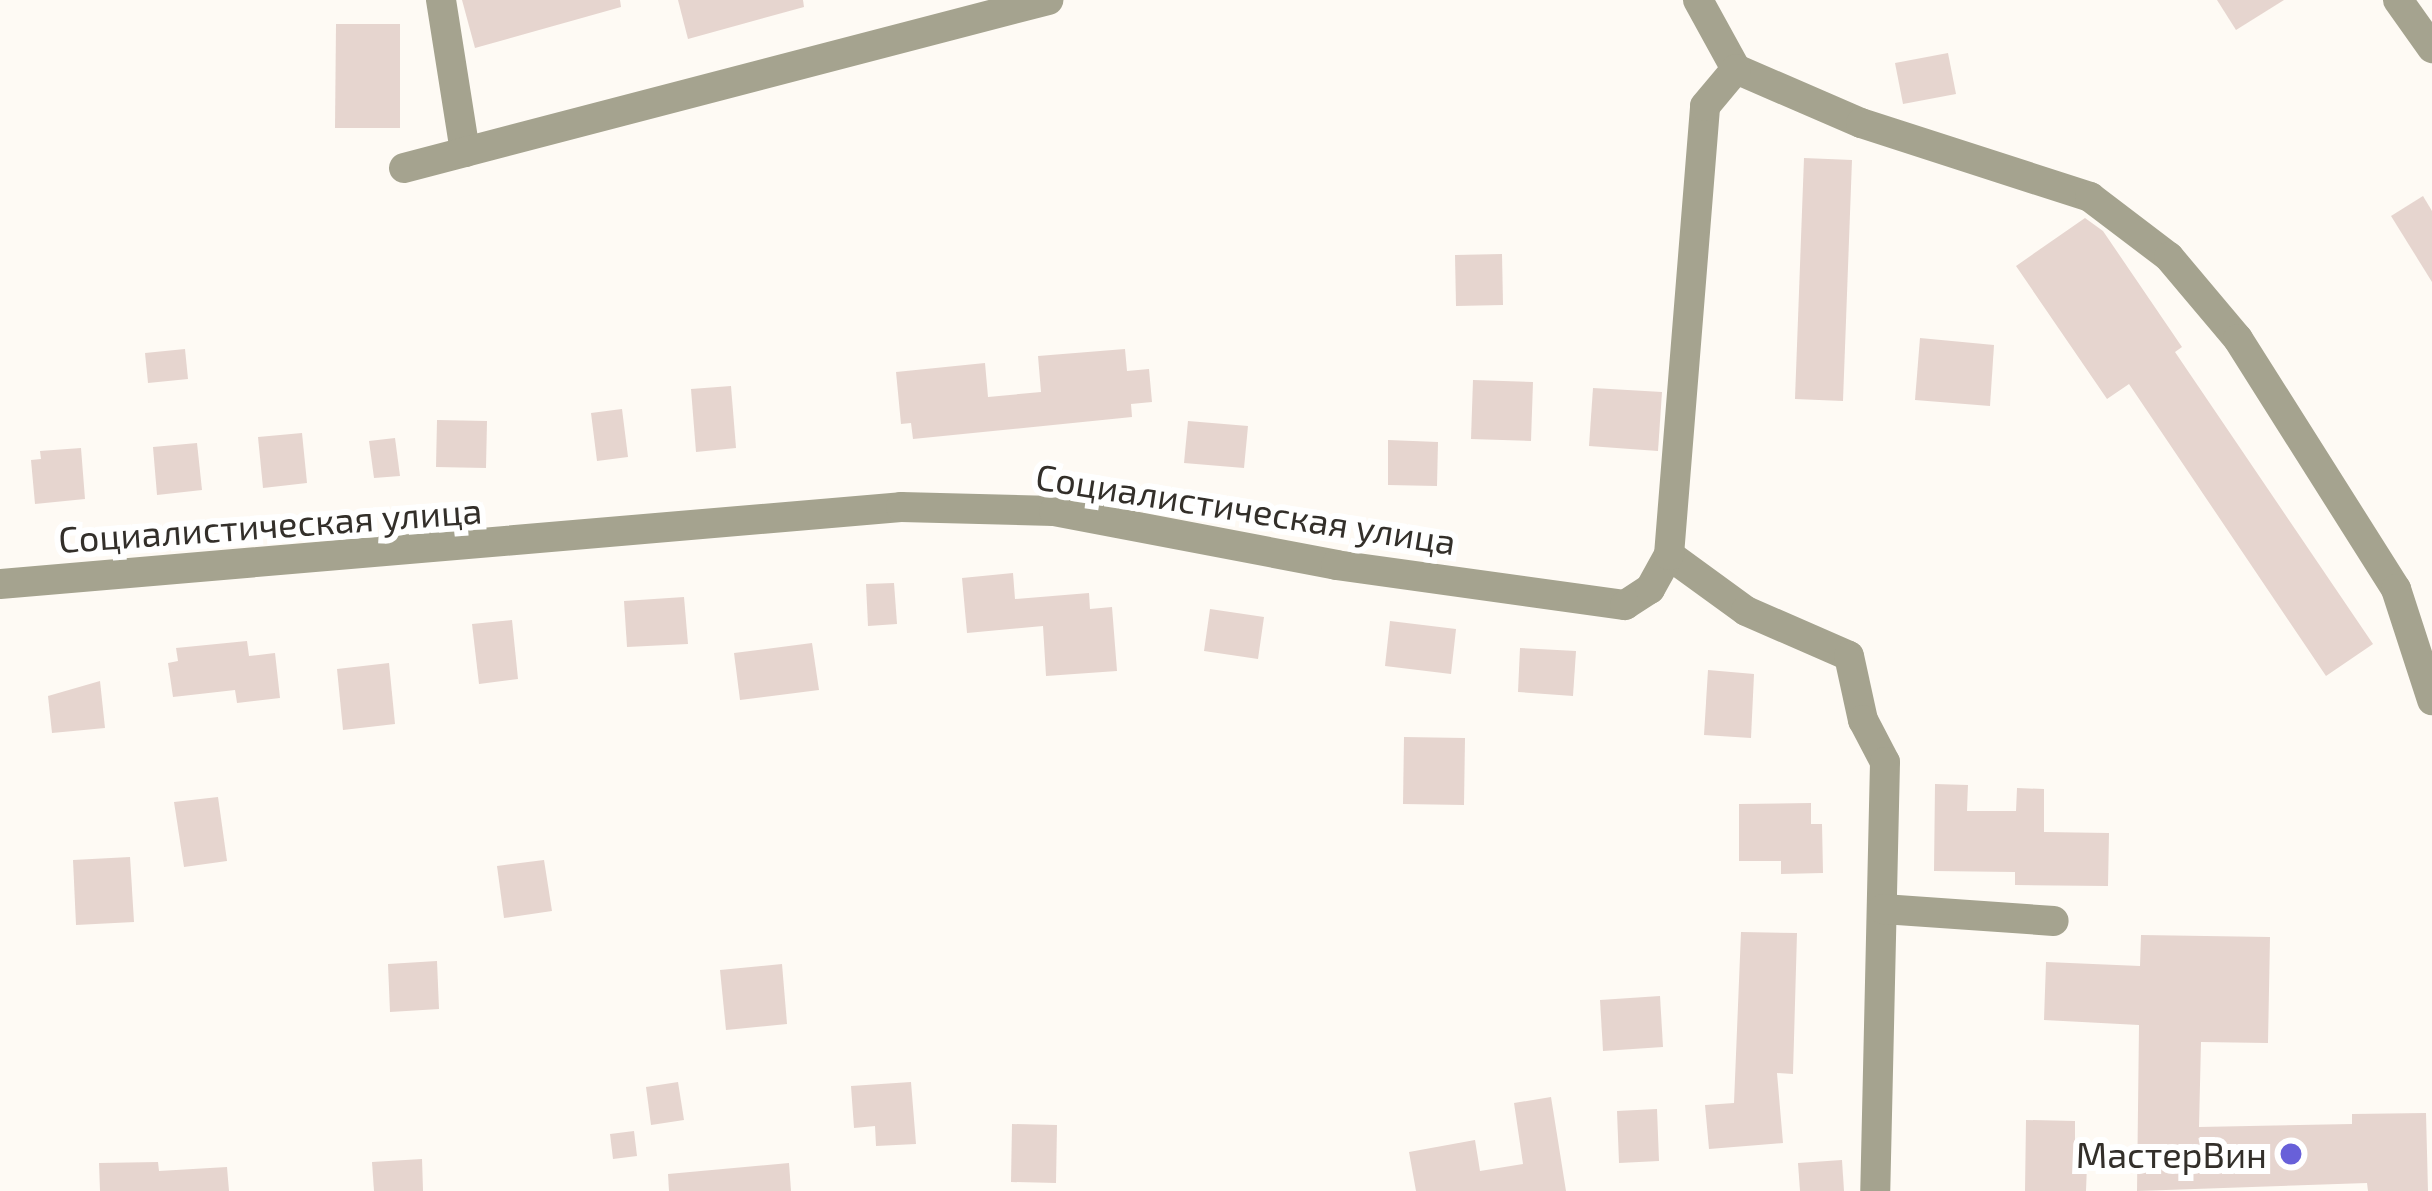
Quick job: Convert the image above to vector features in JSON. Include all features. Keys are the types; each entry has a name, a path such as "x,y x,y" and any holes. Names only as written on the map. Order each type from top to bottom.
{"street":[{"path":"441,0 465,152"},
{"path":"404,167 1048,0"},
{"path":"1698,0 1736,69 1861,123 2090,197 2169,257 2238,339 2396,589 2432,700"},
{"path":"2398,0 2432,48"},
{"path":"1736,69 1705,106 1684,439 1669,555 1746,611 1849,656 1863,720 1885,762 1875,1191"},
{"name":"Социалистическая улица","path":"0,584 902,507 1054,511 1336,565 1625,605 1650,589 1669,555"},
{"path":"1883,909 2054,921"}],"building":[{"path":"462,0 620,0 621,7 475,48"},
{"path":"678,0 803,0 804,7 688,39"},
{"path":"2217,0 2284,0 2236,30"},
{"path":"336,24 400,24 400,128 335,128"},
{"path":"1948,53 1956,94 1903,104 1895,63"},
{"path":"1804,158 1852,160 1843,401 1795,399"},
{"path":"2423,196 2432,211 2432,282 2391,216"},
{"path":"2085,218 2103,231 2182,347 2175,352 2373,644 2326,676 2129,384 2107,399 2016,266"},
{"path":"1502,254 1503,305 1456,306 1455,255"},
{"path":"1920,338 1994,345 1990,406 1915,400"},
{"path":"185,349 188,379 148,383 145,353"},
{"path":"1125,349 1127,371 1149,369 1152,402 1131,404 1132,417 913,439 911,423 901,424 896,372 985,363 988,397 1041,392 1038,356"},
{"path":"1473,380 1533,382 1531,441 1471,439"},
{"path":"731,386 736,448 696,452 691,389"},
{"path":"1593,388 1662,392 1658,451 1589,446"},
{"path":"622,409 628,457 597,461 591,413"},
{"path":"437,420 487,421 486,468 436,467"},
{"path":"1188,421 1248,426 1244,468 1184,463"},
{"path":"302,433 307,483 263,488 258,437"},
{"path":"395,438 400,476 374,478 369,441"},
{"path":"1388,440 1438,442 1437,486 1388,485"},
{"path":"197,443 202,490 157,495 153,447"},
{"path":"81,448 85,499 35,504 31,460 41,459 40,451"},
{"path":"1013,573 1015,599 1089,593 1090,609 1112,607 1117,671 1046,676 1043,626 967,633 962,578"},
{"path":"894,583 897,624 868,626 866,584"},
{"path":"684,597 688,644 627,647 624,601"},
{"path":"1210,609 1264,617 1258,659 1204,651"},
{"path":"512,620 518,679 479,684 472,624"},
{"path":"1390,621 1456,629 1451,674 1385,666"},
{"path":"247,641 249,656 275,653 280,698 237,703 235,690 173,697 168,663 178,661 176,648"},
{"path":"812,643 819,690 740,700 734,653"},
{"path":"1520,648 1576,651 1573,696 1518,692"},
{"path":"389,663 395,724 343,730 337,669"},
{"path":"1708,670 1754,674 1751,738 1704,735"},
{"path":"100,681 105,728 52,733 48,696"},
{"path":"1404,737 1465,738 1464,805 1403,804"},
{"path":"1935,784 1968,785 1967,811 2016,811 2017,788 2044,789 2044,832 2109,833 2108,886 2015,885 2015,872 1934,871"},
{"path":"218,797 227,861 184,867 174,802"},
{"path":"1811,803 1811,824 1822,824 1823,873 1781,874 1781,861 1739,861 1739,804"},
{"path":"130,857 134,922 76,925 73,860"},
{"path":"544,860 552,911 504,918 497,866"},
{"path":"1741,932 1797,933 1793,1074 1777,1073 1783,1143 1709,1149 1705,1105 1734,1103"},
{"path":"2141,935 2270,937 2268,1043 2201,1042 2199,1127 2352,1124 2352,1114 2426,1113 2428,1191 2368,1191 2367,1183 2137,1191 2139,1025 2044,1020 2046,962 2140,966"},
{"path":"437,961 439,1009 390,1012 388,964"},
{"path":"782,964 787,1024 726,1030 720,970"},
{"path":"1660,996 1663,1047 1603,1051 1600,1000"},
{"path":"678,1082 684,1120 651,1125 646,1087"},
{"path":"911,1082 916,1144 876,1146 875,1126 854,1128 851,1086"},
{"path":"1551,1097 1566,1191 1416,1191 1409,1152 1475,1140 1480,1171 1523,1164 1514,1103"},
{"path":"1657,1109 1659,1161 1619,1163 1617,1111"},
{"path":"2026,1120 2075,1121 2075,1164 2087,1165 2086,1191 2025,1191"},
{"path":"1012,1124 1057,1125 1056,1183 1011,1182"},
{"path":"634,1131 637,1156 613,1159 610,1134"},
{"path":"422,1159 423,1191 374,1191 372,1162"},
{"path":"1842,1160 1844,1191 1800,1191 1798,1163"},
{"path":"158,1162 159,1171 227,1167 229,1191 100,1191 99,1163"},
{"path":"789,1163 791,1191 669,1191 668,1174"}],"place":[{"name":"МастерВин","path":"2291,1154"}]}
